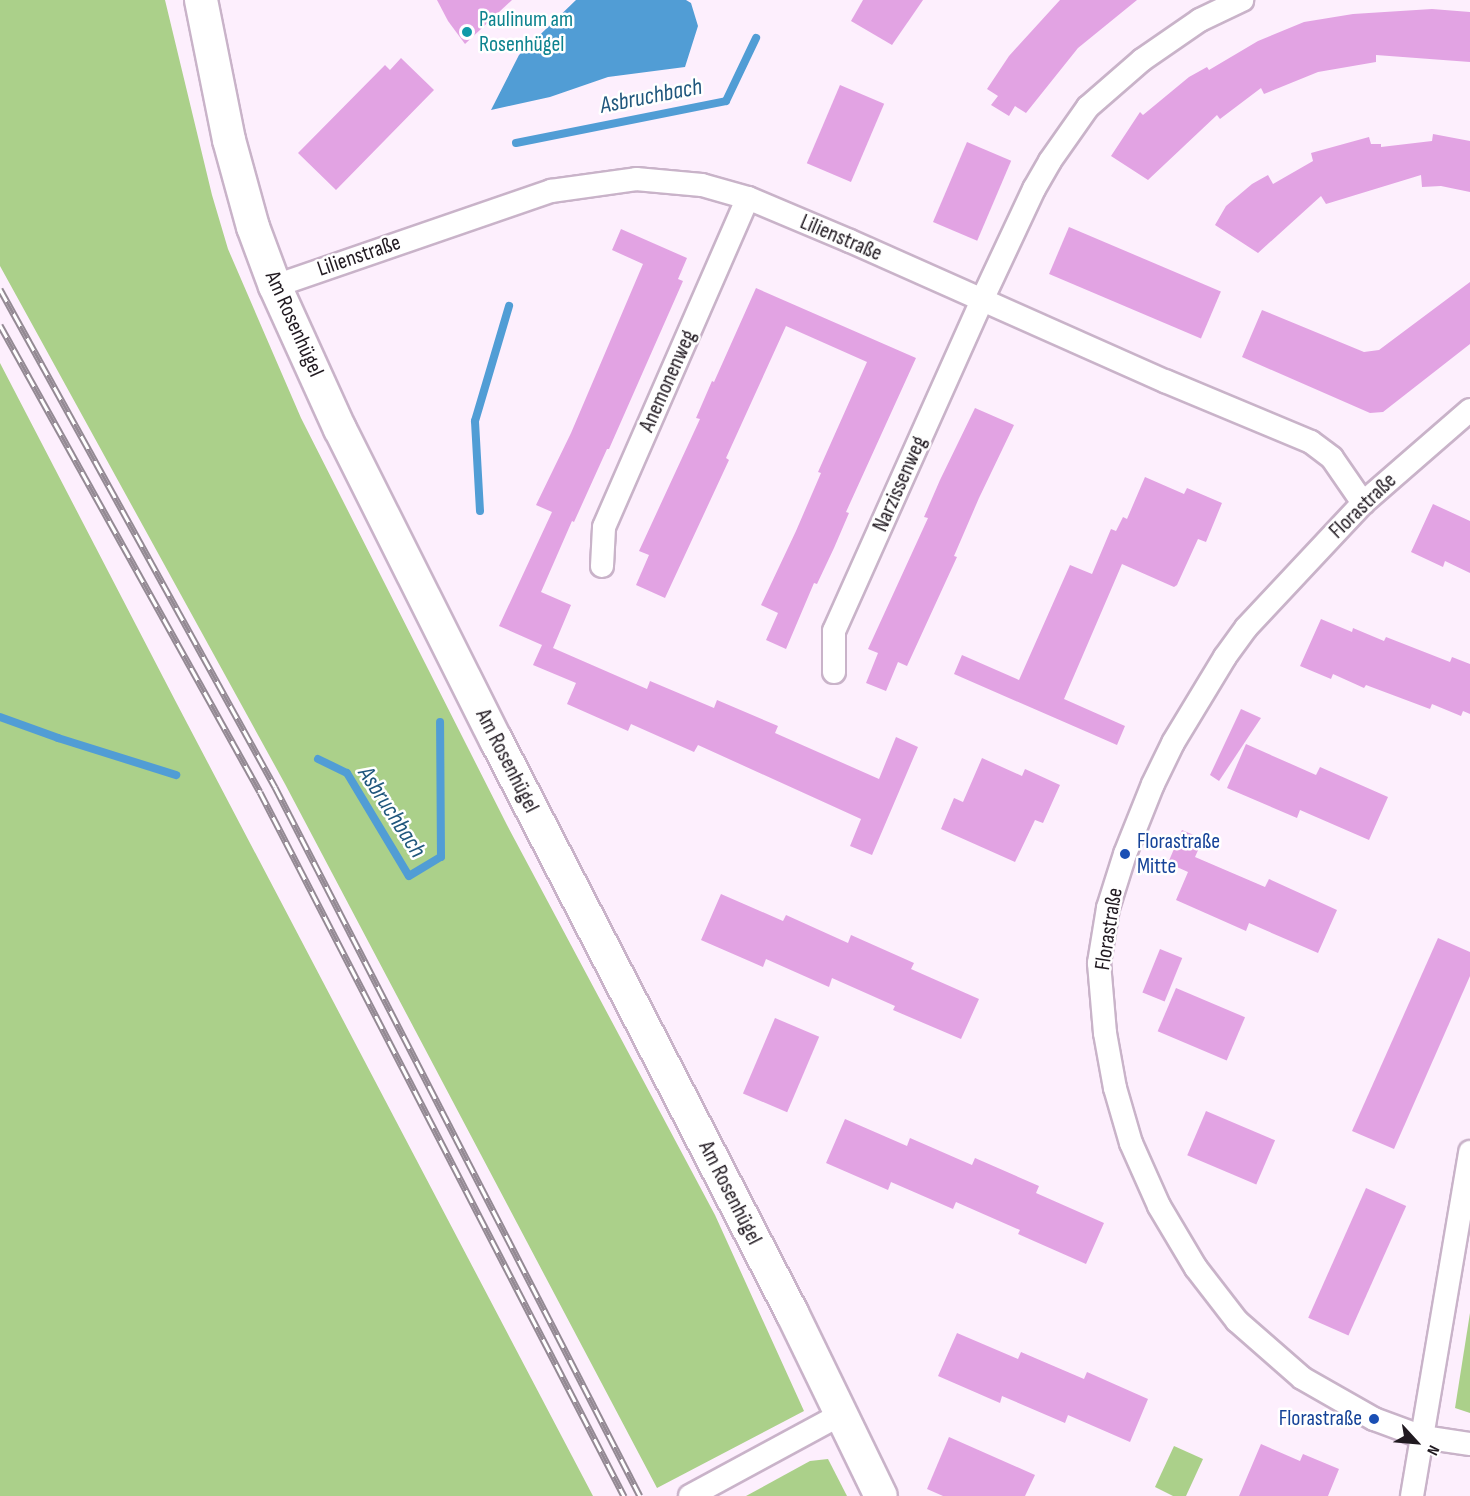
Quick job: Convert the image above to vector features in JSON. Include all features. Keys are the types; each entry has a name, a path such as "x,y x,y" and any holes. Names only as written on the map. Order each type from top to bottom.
{"street":[{"name":"Am Rosenhügel","path":"201,0 239,176 253,227 275,285 340,429 393,538 792,1313 881,1496"},
{"name":"Narzissenweg","path":"834,672 834,632 982,300 1034,189 1061,143 1088,107 1152,53 1200,20 1242,0"},
{"name":"Lilienstraße","path":"275,285 551,191 636,179 702,185 748,198 1311,442 1332,458 1363,503"},
{"name":"Anemonenweg","path":"602,566 604,527 748,198"},
{"name":"Florastraße","path":"1470,410 1363,503 1246,628 1199,697 1158,774 1125,854 1108,908 1099,963 1105,1033 1115,1088 1131,1143 1159,1206 1196,1268 1237,1321 1302,1378 1374,1419 1423,1437 1470,1444"},
{"path":"1412,1496 1463,1180 1470,1152"},
{"path":"690,1496 840,1415"}],"green space":[{"path":"0,0 165,0 212,195 228,249 301,418 507,825 715,1215 804,1411 657,1488 285,784 0,266"},
{"path":"0,363 177,704 593,1496 0,1496"},
{"path":"1470,1313 1470,1413 1455,1408"},
{"path":"1174,1446 1203,1459 1186,1496 1173,1496 1155,1487"},
{"path":"828,1459 847,1496 746,1496 810,1461"}],"water":[{"path":"576,0 686,0 691,3 698,26 685,67 608,77 550,97 491,110 519,55"}],"building":[{"name":"Paulinum am Rosenhügel","path":"437,0 512,0 465,44 448,21"},
{"path":"863,0 923,0 892,45 851,21"},
{"path":"1060,0 1137,0 1078,48 1026,113 1015,106 1009,116 991,105 998,96 987,89 1009,56"},
{"path":"1432,9 1470,12 1470,62 1376,55 1376,62 1318,72 1264,94 1261,88 1220,119 1217,115 1148,180 1111,156 1140,112 1143,115 1189,77 1207,67 1209,70 1258,41 1304,22 1353,14"},
{"path":"401,58 434,90 336,190 298,153 385,65 390,70"},
{"path":"840,85 884,104 851,182 807,163"},
{"path":"1433,134 1470,141 1470,192 1441,186 1422,187 1421,175 1326,204 1321,196 1258,253 1215,225 1226,206 1252,184 1268,175 1273,184 1313,161 1311,153 1369,137 1371,144 1381,144 1381,147 1432,141"},
{"path":"967,142 1011,161 977,241 933,222"},
{"path":"1069,227 1221,291 1201,338 1049,274"},
{"path":"621,229 687,258 678,279 683,281 609,449 607,449 574,522 572,521 541,592 571,605 553,648 647,689 650,681 714,708 717,700 778,726 775,733 879,779 896,737 918,747 872,855 850,846 861,819 698,745 694,752 631,724 628,731 567,704 576,683 533,665 542,645 499,626 552,512 536,505 571,433 643,264 612,250"},
{"path":"1470,282 1470,344 1383,412 1370,413 1242,357 1262,310 1364,352 1379,350"},
{"path":"756,288 916,358 846,512 849,513 834,548 817,584 814,583 786,649 766,640 778,613 761,605 796,531 821,473 818,472 867,362 786,326 726,458 729,460 665,598 636,585 649,555 639,551 700,419 696,418 712,381 714,382"},
{"path":"975,408 1014,425 979,498 954,556 957,557 907,666 898,662 886,691 866,683 878,653 868,649 928,518 924,517 940,480"},
{"path":"1145,477 1184,494 1187,488 1222,503 1206,542 1198,539 1174,587 1122,564 1064,699 1125,726 1117,745 954,674 962,655 1019,680 1070,565 1092,574 1111,529 1116,531 1123,517 1127,519"},
{"path":"1433,504 1470,521 1470,573 1445,561 1443,567 1411,552"},
{"path":"1321,619 1352,632 1353,628 1384,641 1386,637 1450,662 1452,657 1470,664 1470,714 1463,711 1461,716 1432,704 1430,709 1366,685 1364,688 1333,674 1331,679 1300,666"},
{"path":"1241,709 1261,718 1219,781 1210,775"},
{"path":"1246,744 1316,775 1320,767 1388,797 1369,840 1300,810 1297,818 1227,788"},
{"path":"982,758 1022,776 1025,769 1060,785 1043,823 1035,820 1015,862 941,829 954,798 963,802"},
{"path":"1182,830 1203,839 1195,857 1265,887 1269,879 1337,910 1318,953 1249,923 1246,931 1176,900 1188,872 1168,863"},
{"path":"721,894 783,921 786,915 848,943 851,935 914,963 911,969 979,999 961,1039 893,1010 895,1006 832,978 829,987 766,959 763,967 701,940"},
{"path":"1438,938 1470,952 1470,976 1394,1149 1352,1131"},
{"path":"1160,949 1182,958 1165,1002 1142,993"},
{"path":"1176,988 1245,1017 1227,1061 1158,1031"},
{"path":"775,1018 819,1037 787,1112 743,1093"},
{"path":"1206,1111 1275,1140 1256,1184 1187,1155"},
{"path":"845,1119 907,1146 910,1138 972,1165 975,1158 1039,1186 1036,1193 1104,1223 1086,1264 1018,1234 1020,1230 956,1202 953,1209 891,1182 888,1190 826,1163"},
{"path":"1366,1188 1406,1206 1348,1336 1308,1318"},
{"path":"957,1333 1018,1359 1021,1352 1084,1379 1087,1372 1148,1399 1130,1442 1068,1415 1065,1423 1002,1396 1000,1403 938,1376"},
{"path":"949,1437 1035,1475 1025,1496 943,1496 927,1489"},
{"path":"1261,1444 1300,1461 1303,1454 1339,1469 1328,1496 1239,1496"}],"waterway":[{"name":"Asbruchbach","path":"516,143 726,101 756,38"},
{"name":"Asbruchbach","path":"480,511 475,421 509,306"},
{"name":"Asbruchbach","path":"0,717 176,775"},
{"name":"Asbruchbach","path":"318,759 347,773 409,876 441,857 440,722"}],"railway":[{"path":"0,289 275,787 640,1496"},
{"path":"0,325 260,792 624,1496"}],"place":[{"name":"Paulinum am Rosenhügel","path":"467,32"},
{"name":"Florastraße Mitte","path":"1125,854"},
{"name":"Florastraße","path":"1374,1419"}]}
